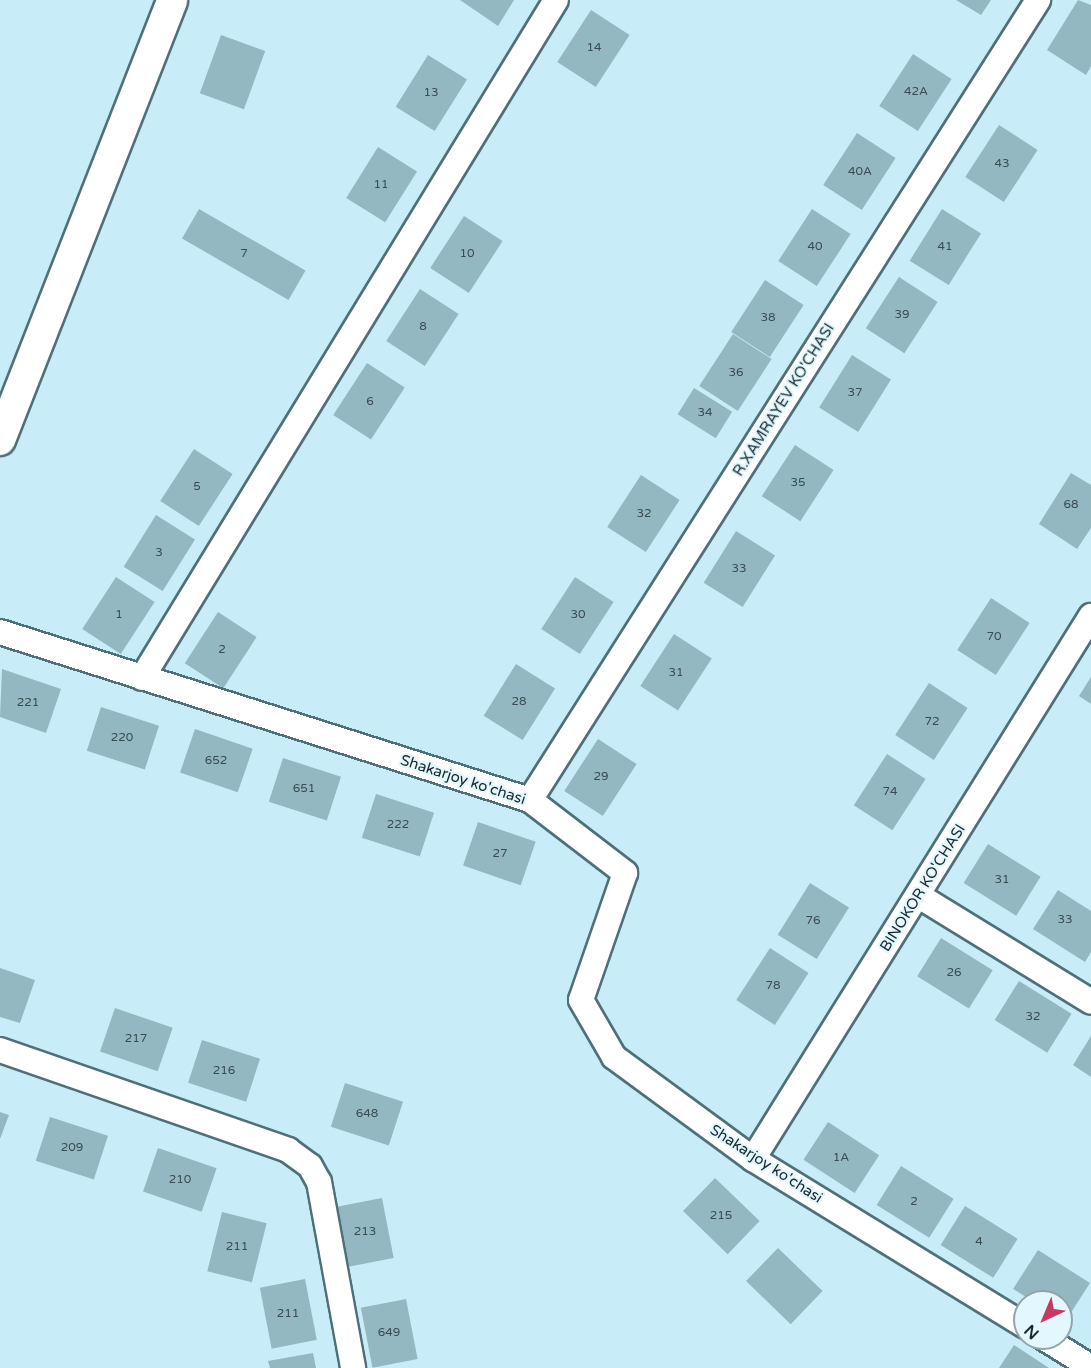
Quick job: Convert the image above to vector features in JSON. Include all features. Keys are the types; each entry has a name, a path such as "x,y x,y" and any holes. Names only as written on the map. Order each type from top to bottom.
{"street":[{"path":"0,440 172,0"},
{"path":"142,678 556,0"},
{"name":"R.XAMRAYEV KO'CHASI","path":"530,800 1038,0"},
{"name":"BINOKOR KO'CHASI","path":"753,1159 919,896 1091,616"},
{"name":"Shakarjoy ko'chasi","path":"0,632 530,800 625,873 581,999 614,1057 753,1159 1013,1319"},
{"path":"919,896 1091,1002"},
{"path":"0,1050 288,1150 310,1166 319,1182 353,1368"},
{"path":"1063,1350 1091,1367"}],"building":[{"path":"460,0 514,0 498,26"},
{"path":"956,0 991,0 981,15"},
{"path":"1078,0 1091,5 1091,66 1086,75 1047,50"},
{"path":"591,10 630,35 596,87 557,62"},
{"path":"221,35 265,51 244,109 200,93"},
{"path":"913,54 952,79 918,131 879,106"},
{"path":"428,55 467,79 435,131 396,107"},
{"path":"999,125 1038,150 1004,202 965,177"},
{"path":"857,133 896,158 862,210 823,185"},
{"path":"378,147 417,171 385,222 346,198"},
{"path":"199,209 306,270 289,300 182,238"},
{"path":"812,209 851,234 817,286 778,261"},
{"path":"942,209 981,233 949,285 910,261"},
{"path":"464,216 503,241 469,293 430,268"},
{"path":"899,277 938,302 904,353 866,328"},
{"path":"765,280 804,305 770,357 731,332"},
{"path":"420,289 459,314 425,366 386,341"},
{"path":"733,334 772,359 738,411 699,386"},
{"path":"852,355 891,379 858,432 819,408"},
{"path":"367,363 405,388 371,440 333,415"},
{"path":"694,388 732,412 716,438 678,414"},
{"path":"795,445 834,470 800,521 762,496"},
{"path":"194,449 233,474 199,526 160,501"},
{"path":"1071,473 1091,485 1091,528 1077,549 1039,524"},
{"path":"641,475 680,500 646,552 607,527"},
{"path":"156,515 195,539 163,591 124,567"},
{"path":"736,531 775,555 743,607 704,583"},
{"path":"116,577 155,602 121,654 82,629"},
{"path":"575,577 614,602 580,654 541,629"},
{"path":"991,598 1030,623 996,675 957,650"},
{"path":"218,612 257,637 223,688 185,663"},
{"path":"674,634 712,659 678,711 640,686"},
{"path":"516,664 555,688 523,740 484,716"},
{"path":"2,669 61,689 46,733 0,717"},
{"path":"1091,677 1091,704 1079,696"},
{"path":"929,683 968,708 934,760 895,735"},
{"path":"101,707 159,726 145,770 87,751"},
{"path":"195,729 253,749 238,792 180,772"},
{"path":"598,739 637,764 603,816 564,791"},
{"path":"887,754 926,779 892,830 854,805"},
{"path":"283,758 341,777 327,821 269,802"},
{"path":"376,794 434,813 420,857 362,838"},
{"path":"478,822 536,842 521,885 463,865"},
{"path":"988,844 1041,877 1016,916 964,883"},
{"path":"810,883 849,907 817,959 778,935"},
{"path":"1058,890 1091,911 1091,952 1085,962 1033,929"},
{"path":"941,938 993,970 969,1008 917,976"},
{"path":"770,948 809,973 775,1025 736,1000"},
{"path":"0,968 35,980 20,1023 0,1017"},
{"path":"1019,981 1072,1014 1047,1053 995,1020"},
{"path":"115,1008 173,1028 158,1071 100,1051"},
{"path":"1091,1036 1091,1077 1073,1065"},
{"path":"202,1040 260,1059 246,1102 188,1083"},
{"path":"345,1083 403,1102 389,1146 331,1127"},
{"path":"0,1112 9,1115 0,1139"},
{"path":"50,1117 108,1136 94,1180 36,1161"},
{"path":"828,1122 879,1155 855,1193 803,1160"},
{"path":"158,1148 217,1168 202,1212 143,1191"},
{"path":"901,1166 954,1199 929,1238 877,1205"},
{"path":"715,1178 760,1221 728,1254 683,1211"},
{"path":"382,1198 394,1258 348,1267 337,1207"},
{"path":"965,1206 1018,1239 993,1278 941,1245"},
{"path":"222,1212 267,1223 252,1282 207,1271"},
{"path":"778,1248 823,1291 791,1324 746,1281"},
{"path":"1038,1250 1090,1283 1073,1310 1073,1290 1013,1289"},
{"path":"305,1279 317,1340 272,1349 260,1288"},
{"path":"406,1299 418,1359 372,1368 361,1308"},
{"path":"1013,1347 1013,1350 1022,1350 1049,1368 999,1368"},
{"path":"313,1353 316,1368 270,1368 268,1361"}]}
